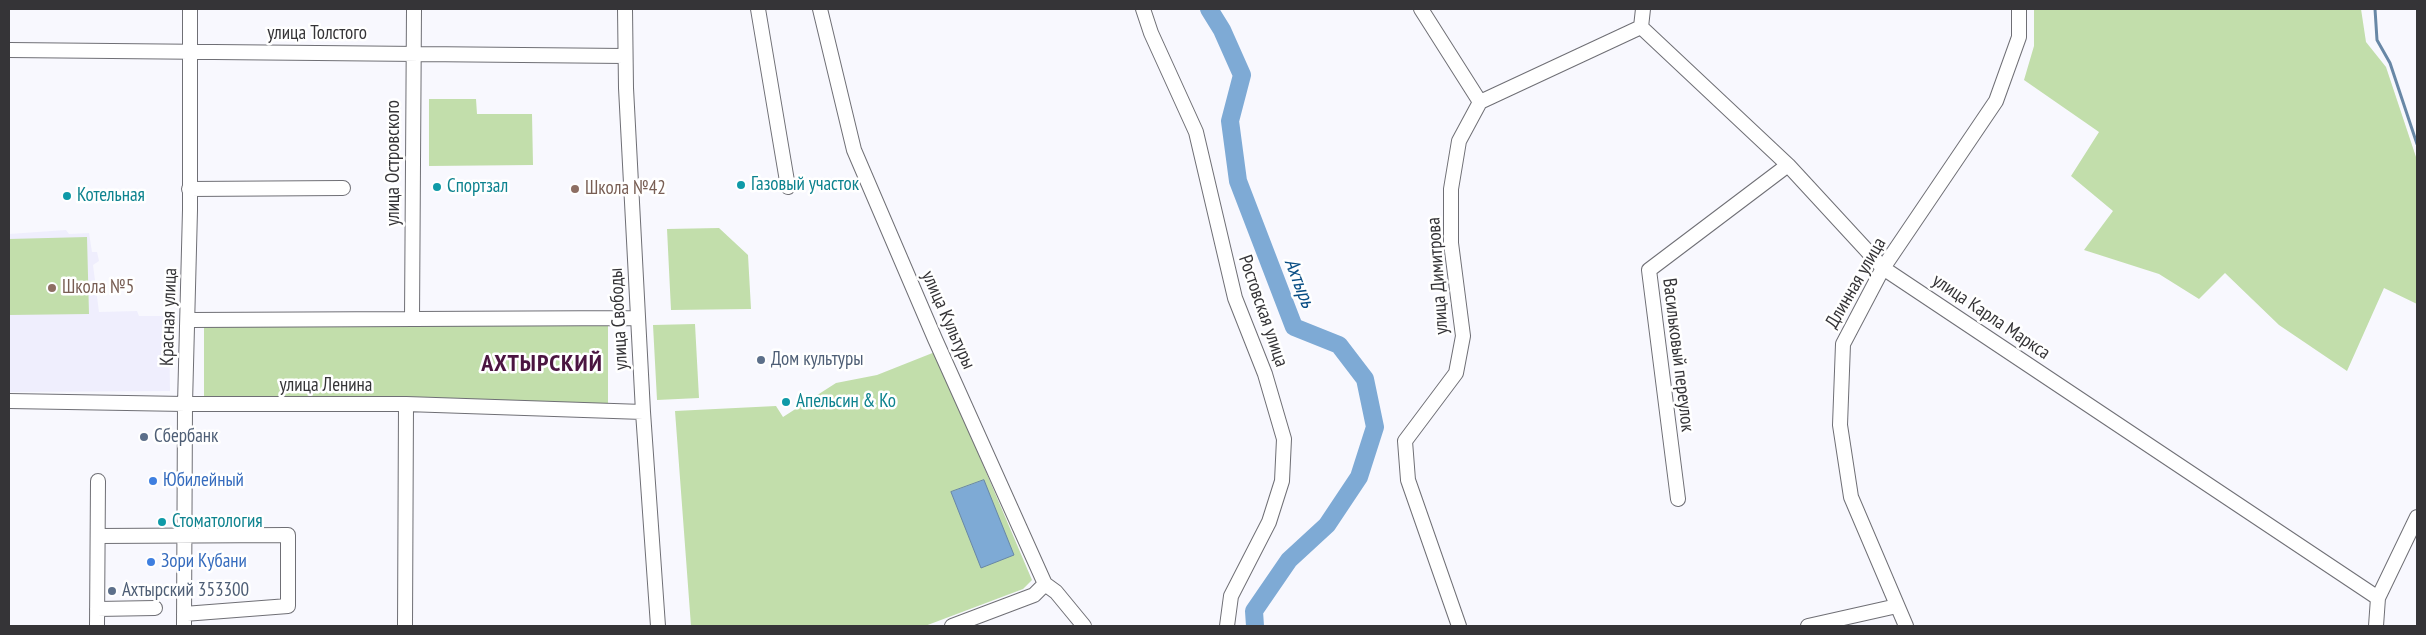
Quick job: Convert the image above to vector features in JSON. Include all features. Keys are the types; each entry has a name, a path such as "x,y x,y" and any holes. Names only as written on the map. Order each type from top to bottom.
{"street":[{"name":"Красная улица","path":"184,620 185,404 189,320 190,9"},
{"name":"улица Островского","path":"412,318 414,9"},
{"name":"улица Свободы","path":"625,9 625,56 643,412 658,626"},
{"path":"758,9 788,187"},
{"name":"улица Культуры","path":"820,9 854,150 935,339 1046,584 1056,592 1084,626"},
{"name":"Ростовская улица","path":"1143,9 1151,33 1196,132 1235,298 1265,374 1284,439 1282,481 1269,522 1231,596 1227,626"},
{"path":"1421,9 1480,102 1641,27 1643,9"},
{"name":"Длинная улица","path":"1906,626 1851,497 1840,425 1843,344 1883,268 1996,101 2019,37 2019,9"},
{"name":"улица Карла Маркса","path":"1641,27 1788,165 1883,268 2378,598"},
{"name":"улица Толстого","path":"9,50 625,56"},
{"name":"улица Димитрова","path":"1459,626 1408,480 1405,441 1456,373 1463,336 1451,243 1451,189 1459,141 1480,102"},
{"name":"Васильковый переулок","path":"1678,499 1649,270 1788,165"},
{"path":"189,189 343,188"},
{"path":"189,320 638,318"},
{"name":"улица Ленина","path":"9,400 185,404 406,404 643,412"},
{"path":"405,626 406,404"},
{"path":"97,626 98,481"},
{"path":"2376,626 2378,598 2417,517"},
{"path":"98,536 288,535 288,606 184,620"},
{"path":"952,626 1034,595 1046,584"},
{"path":"1808,626 1897,606"},
{"path":"97,608 155,608"}],"shaded area":[{"name":"Школа №5","path":"66,230 69,234 89,233 92,252 97,252 99,261 93,265 99,312 137,311 139,316 169,316 170,391 9,392 9,234"}],"green space":[{"path":"2034,9 2361,9 2366,42 2386,67 2417,160 2417,304 2384,288 2347,371 2279,325 2225,273 2199,299 2159,274 2084,250 2113,211 2071,176 2099,132 2024,80 2034,46"},
{"path":"429,99 476,99 477,114 532,114 533,165 429,166"},
{"path":"719,228 748,255 751,309 671,310 667,229"},
{"path":"87,237 89,314 9,315 9,239"},
{"path":"204,324 608,324 608,405 204,399"},
{"path":"695,324 699,398 657,400 653,325"},
{"path":"935,352 1032,580 1023,589 925,626 691,626 675,411 776,406 783,417 836,383 877,375"}],"water":[{"path":"984,480 1014,555 981,568 951,492"}],"waterway":[{"name":"Ахтырь","path":"1209,9 1222,30 1242,75 1230,121 1238,181 1294,327 1339,345 1365,379 1375,427 1359,477 1327,525 1289,560 1254,611 1255,626"},
{"path":"2375,9 2377,40 2390,63 2417,144"}],"place":[{"name":"Газовый участок","path":"741,185"},
{"name":"Спортзал","path":"437,187"},
{"name":"Школа №42","path":"575,189"},
{"name":"Котельная","path":"67,196"},
{"name":"Школа №5","path":"52,288"},
{"name":"Дом культуры","path":"761,360"},
{"name":"Апельсин & Ко","path":"786,402"},
{"name":"Сбербанк","path":"144,437"},
{"name":"Юбилейный","path":"153,481"},
{"name":"Стоматология","path":"162,522"},
{"name":"Зори Кубани","path":"151,562"},
{"name":"Ахтырский 353300","path":"112,591"}],"district":[{"name":"АХТЫРСКИЙ","path":"542,364"}]}
